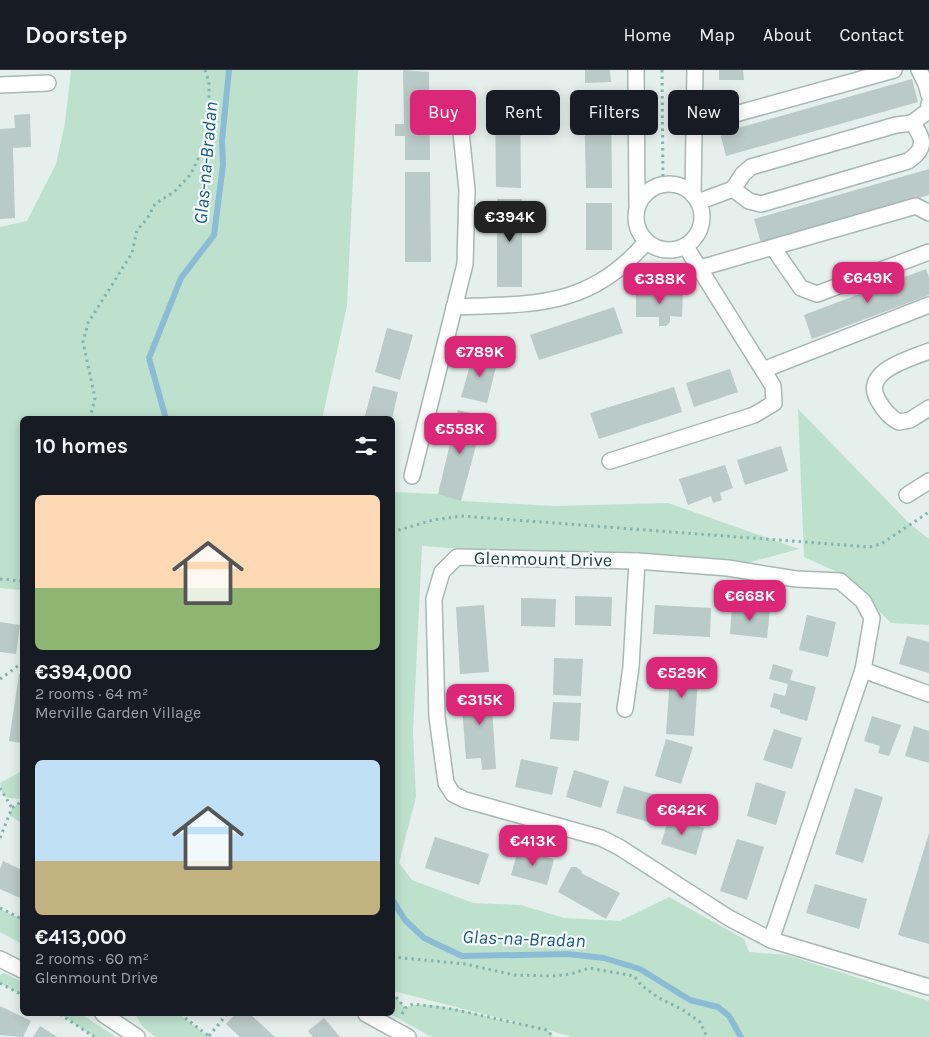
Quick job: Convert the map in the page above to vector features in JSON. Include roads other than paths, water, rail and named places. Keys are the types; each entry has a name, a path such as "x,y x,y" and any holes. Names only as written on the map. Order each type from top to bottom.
{"street":[{"path":"636,70 638,206 636,225 646,242 665,251 686,247 701,227 702,218 696,198 695,135"},
{"path":"695,70 695,90"},
{"path":"739,113 894,70"},
{"path":"919,70 929,95"},
{"path":"0,85 48,83"},
{"path":"638,206 648,191 663,184 679,186 696,198 733,189 743,174 751,167 896,125 912,123 928,111 929,104"},
{"path":"733,189 749,201 761,204 908,161 919,153 922,143 918,131 912,123"},
{"path":"412,476 465,264 467,190 461,135"},
{"path":"700,268 774,249 916,206 929,213"},
{"path":"454,308 550,301 588,289 614,274 646,242"},
{"path":"610,461 754,415 774,403 773,386 686,247"},
{"path":"774,249 801,288 817,294 929,252"},
{"path":"763,370 929,305"},
{"path":"929,351 884,371 877,378 874,386 876,397 884,410 899,422 910,420 929,408"},
{"path":"907,495 926,488"},
{"name":"Glenmount Drive","path":"771,940 863,670 872,618 863,601 840,581 796,579 728,568 637,561 457,557 442,572 434,599 437,717 446,783 453,794 465,800 601,838 619,847 729,918 771,940 929,987"},
{"path":"625,709 632,667 637,561"},
{"path":"863,670 929,694"},
{"path":"0,959 20,969"},
{"path":"106,1016 137,1037"},
{"path":"370,1016 408,1037"}],"waterway":[{"name":"Glas-na-Bradan","path":"165,416 149,358 181,278 214,235 223,165 222,141 229,70"},
{"name":"Glas-na-Bradan","path":"395,904 405,920 424,938 462,956 568,954 604,958 640,969 690,1000 718,1007 729,1016 741,1037"}]}
